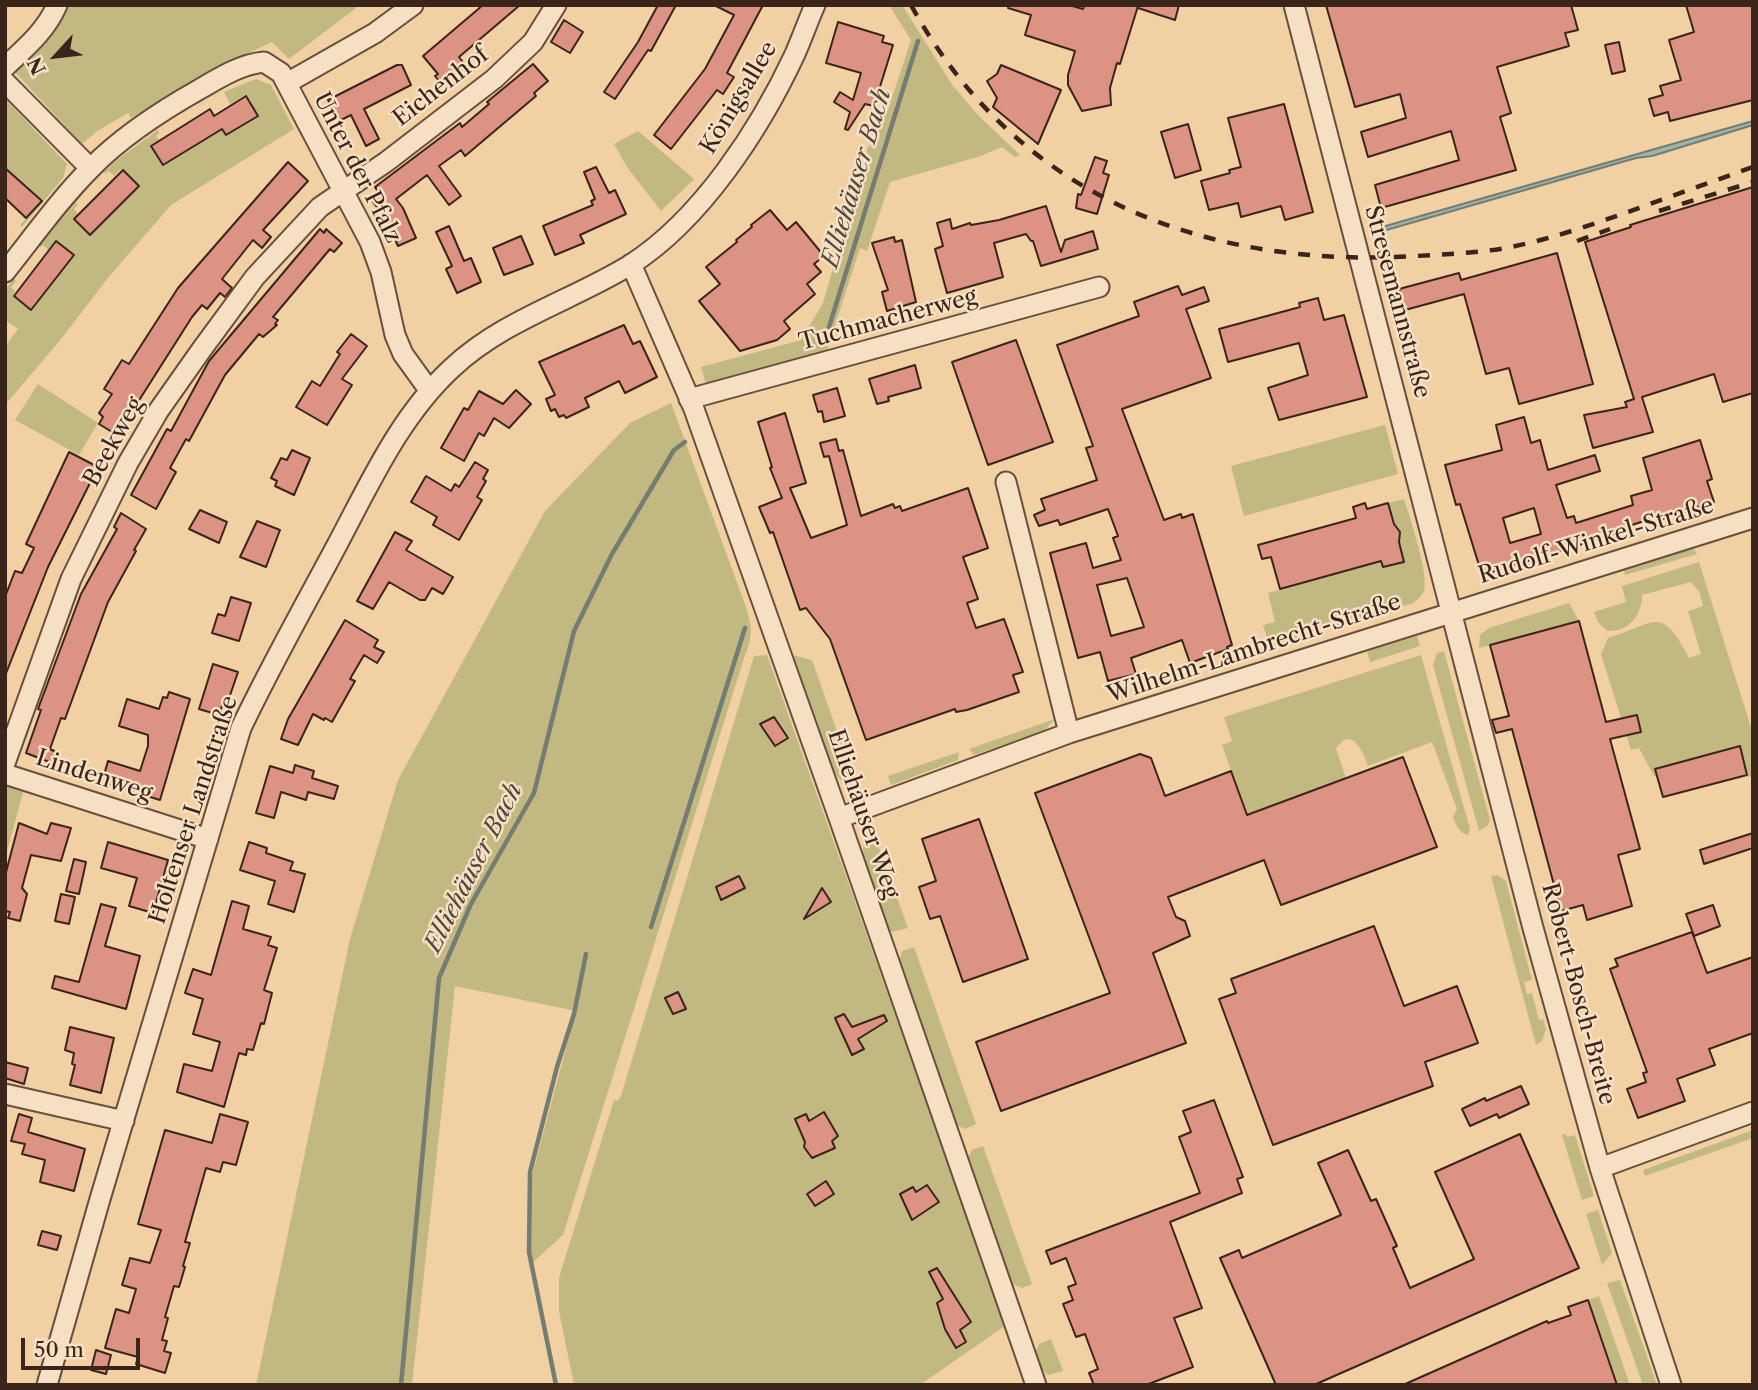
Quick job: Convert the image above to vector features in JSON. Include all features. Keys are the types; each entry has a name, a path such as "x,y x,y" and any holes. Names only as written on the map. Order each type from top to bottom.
{"street":[{"path":"5,67 40,34 57,5"},
{"path":"5,272 90,168 148,121 245,65 264,62 281,73 287,83 375,33 413,5"},
{"name":"Eichenhof","path":"342,192 386,162 494,79 533,42 556,5"},
{"name":"Königsallee","path":"631,264 660,242 695,207 739,152 794,55 815,5"},
{"name":"Stresemannstraße","path":"1294,5 1453,611"},
{"path":"5,82 90,168"},
{"name":"Unter der Pfalz","path":"287,83 370,242 381,272 395,335 403,354 429,390"},
{"name":"Beekweg","path":"5,763 71,579 128,463 159,410 255,277 320,208 342,192"},
{"name":"Holtenser Landstraße","path":"47,1385 241,727 260,687 382,461 411,413 429,390 453,366 493,337 527,316 578,293 631,264"},
{"name":"Elliehäuser Weg","path":"631,264 689,398 839,818 1036,1385"},
{"name":"Tuchmacherweg","path":"689,398 1099,287"},
{"path":"1006,482 1069,733"},
{"name":"Rudolf-Winkel-Straße","path":"1453,611 1753,517"},
{"name":"Wilhelm-Lambrecht-Straße","path":"839,818 1069,733 1453,611"},
{"name":"Robert-Bosch-Breite","path":"1453,611 1456,634 1530,916 1600,1167 1671,1385"},
{"name":"Lindenweg","path":"5,774 208,839"},
{"path":"5,1094 124,1121"},
{"path":"1600,1167 1753,1112"}],"shaded area":[{"path":"63,5 360,5 289,59 272,42 199,76 131,118 128,113 97,131 82,144 12,69"},
{"path":"889,5 902,5 953,86 978,115 1020,155 1015,157 1002,147 981,156 890,182 867,251 860,248 826,353 706,384 701,367 801,340 823,303 868,147 873,144 883,110 888,110 911,40"},
{"path":"256,79 271,85 294,129 171,205 5,405 5,347 18,329 5,320 5,290 14,279 16,281 11,287 15,291 13,295 32,310 73,255 56,241 48,249 43,245 39,246 76,203 78,204 74,209 78,214 73,219 91,235 139,187 121,169 114,176 109,171 105,174 104,172 158,130 156,136 159,140 151,145 164,165 222,129 227,135 257,116 245,95 230,104 224,92"},
{"path":"5,99 67,164 63,178 22,227 20,225 42,201 5,168"},
{"path":"1753,121 1753,125 1652,156 1636,158 1383,231 1382,227"},
{"path":"638,131 694,179 661,211 627,167 614,144"},
{"path":"38,384 98,423 79,455 15,420"},
{"path":"671,403 746,607 750,637 563,1235 531,1264 531,1179 576,1011 455,986 412,1385 256,1385 350,939 398,780 545,511 630,423"},
{"path":"1385,425 1398,474 1244,516 1231,466"},
{"path":"1404,499 1424,572 1424,591 1421,596 1413,603 1270,647 1263,625 1275,622 1268,593 1381,561 1383,567 1404,562 1399,542 1400,532 1394,524 1388,503"},
{"path":"1691,545 1697,554 1625,575 1623,566"},
{"path":"1699,562 1753,734 1753,775 1748,777 1740,746 1656,769 1657,776 1654,776 1639,748 1631,750 1601,654 1608,638 1656,622 1671,630 1689,658 1701,654 1688,611 1703,606 1699,591 1691,582 1642,595 1637,615 1622,629 1607,631 1598,622 1594,612 1626,602 1622,586"},
{"path":"1569,603 1579,621 1479,648 1480,635 1489,628"},
{"path":"1417,636 1420,646 1370,662 1367,651"},
{"path":"1444,651 1490,820 1488,825 1479,831 1433,665 1437,653"},
{"path":"767,655 1006,1325 920,1385 574,1385 559,1311 559,1278 614,1100 618,1101 621,1096 754,656"},
{"path":"792,655 812,660 858,791 843,782 832,768"},
{"path":"1421,655 1470,829 1468,835 1460,831 1454,820 1457,809 1432,742 1368,766 1356,743 1347,739 1336,749 1346,778 1247,815 1222,745 1232,741 1224,717"},
{"path":"1055,719 1044,731 974,755 969,749"},
{"path":"959,752 958,760 891,785 888,776"},
{"path":"5,786 23,792 5,859"},
{"path":"871,825 908,928 891,932 887,926 863,854 864,839"},
{"path":"1497,875 1506,881 1532,980 1524,982 1527,994 1532,993 1539,1020 1543,1019 1546,1029 1542,1041 1536,1045 1491,876"},
{"path":"914,947 976,1124 965,1129 956,1125 899,961 902,951"},
{"path":"1753,1130 1753,1138 1645,1176 1643,1170"},
{"path":"1566,1134 1567,1137 1575,1135 1594,1196 1582,1200 1562,1135"},
{"path":"983,1146 1032,1284 1022,1288 1012,1284 968,1158 972,1150"},
{"path":"1598,1210 1612,1253 1602,1265 1586,1214"},
{"path":"1620,1280 1657,1385 1643,1385 1607,1283"},
{"path":"1599,1296 1630,1385 1617,1385 1588,1300"},
{"path":"1051,1339 1063,1371 1048,1375 1042,1370 1036,1352 1039,1344"}],"building":[{"path":"483,5 520,5 459,57 466,66 443,86 435,76 438,74 423,56"},
{"path":"658,5 676,5 651,51 648,50 615,99 604,92 638,42"},
{"path":"714,5 763,5 727,73 734,77 723,94 717,90 671,149 654,135 705,69 734,15"},
{"path":"1009,5 1069,5 1083,9 1084,5 1179,5 1175,20 1138,6 1110,88 1111,105 1082,111 1068,85 1075,51 1025,35 1031,15 1008,8"},
{"path":"1326,5 1571,5 1578,30 1565,33 1569,46 1497,67 1511,113 1500,117 1516,170 1381,208 1375,185 1459,160 1451,131 1368,157 1361,132 1406,118 1400,94 1355,107"},
{"path":"1686,5 1753,5 1753,100 1670,121 1668,112 1654,116 1649,99 1663,95 1660,86 1681,80 1669,40 1694,32"},
{"path":"564,20 583,32 570,53 551,42"},
{"path":"838,22 884,36 882,42 893,45 874,106 865,104 848,130 845,129 850,112 834,102 840,92 853,100 861,73 826,63"},
{"path":"1619,42 1625,71 1612,74 1605,45"},
{"path":"533,64 548,81 534,93 536,96 465,156 461,150 439,166 461,196 449,205 427,175 396,199 403,208 416,238 398,246 387,221 373,202 377,199 374,195 378,192 375,187 460,123 462,127 489,104 487,102"},
{"path":"397,65 402,65 411,85 364,109 379,139 366,146 351,115 339,121 328,100"},
{"path":"1001,65 1061,90 1038,144 993,107 997,98 987,81 997,74"},
{"path":"246,96 258,116 226,135 222,129 163,165 151,146 210,109 214,116"},
{"path":"1284,104 1313,212 1285,220 1281,206 1241,217 1238,203 1209,210 1201,181 1241,167 1228,118"},
{"path":"1188,124 1201,170 1175,178 1161,132"},
{"path":"1095,157 1107,161 1103,173 1109,175 1097,214 1076,208 1078,194 1081,195"},
{"path":"288,162 308,181 263,230 271,237 262,248 253,240 222,279 232,288 225,297 220,293 207,309 202,305 192,317 117,435 99,424 103,417 99,413 112,394 104,389 122,360 129,364 178,288"},
{"path":"596,167 609,193 615,190 626,214 580,235 584,243 555,255 543,226 593,205 591,201 595,199 584,172"},
{"path":"5,168 42,201 26,218 5,198"},
{"path":"123,170 139,186 90,235 74,219"},
{"path":"1753,187 1753,393 1723,402 1714,374 1642,397 1653,432 1593,448 1584,415 1627,407 1625,402 1634,399 1585,242 1631,227 1630,225"},
{"path":"1046,206 1061,252 1065,240 1093,231 1098,249 1041,266 1033,241 1026,234 994,243 1003,277 947,293 935,249 943,246 937,223 950,219 952,229 970,223 999,220"},
{"path":"770,210 787,230 796,222 824,256 814,264 821,272 807,284 815,294 784,321 790,329 777,340 740,351 699,301 720,284 706,267"},
{"path":"449,226 464,261 471,258 481,282 457,293 446,269 452,266 436,232"},
{"path":"320,229 324,233 326,229 342,243 334,252 330,249 273,317 278,320 275,324 277,325 263,337 259,334 225,375 189,441 186,439 170,468 176,472 156,509 131,495 167,429 171,431 209,361"},
{"path":"521,236 533,264 504,275 493,248"},
{"path":"894,237 895,242 902,240 916,302 887,311 882,292 888,290 872,243"},
{"path":"56,241 74,255 31,310 14,296"},
{"path":"1557,253 1593,384 1519,404 1509,368 1486,374 1464,294 1405,310 1399,289 1459,273 1461,280"},
{"path":"1178,286 1182,295 1204,287 1209,301 1186,309 1211,378 1122,409 1164,520 1181,514 1182,518 1193,514 1232,645 1227,647 1228,649 1190,663 1182,640 1131,658 1136,674 1108,681 1100,652 1078,658 1050,553 1086,543 1093,568 1121,560 1113,538 1118,536 1108,509 1060,525 1058,520 1039,526 1034,515 1045,510 1041,499 1097,480 1086,448 1093,446 1057,345 1139,316 1134,302","holes":["1127,578 1144,627 1111,636 1097,585"]},
{"path":"1318,298 1324,320 1344,315 1367,397 1279,420 1268,388 1308,375 1299,343 1228,362 1219,329 1300,307 1299,303"},
{"path":"624,325 633,344 640,341 657,377 625,393 619,381 585,398 589,407 566,418 564,415 559,417 555,409 551,411 546,399 555,395 539,362"},
{"path":"351,334 367,346 342,379 352,385 327,425 296,407 312,381 320,386 340,354 337,352"},
{"path":"1016,340 1053,442 988,465 952,362"},
{"path":"915,365 921,388 888,397 889,401 877,404 869,379"},
{"path":"837,388 845,416 824,422 822,411 818,412 813,395"},
{"path":"516,390 531,404 509,428 494,418 484,436 479,433 464,461 441,448 464,408 468,410 479,391 503,404"},
{"path":"785,413 806,483 790,488 811,538 847,525 829,456 824,457 820,443 836,439 839,451 843,450 861,516 893,504 895,508 900,506 902,511 968,488 988,548 963,557 978,599 967,603 976,628 1004,619 1023,672 1013,675 1019,692 967,710 956,712 955,709 866,740 830,639 806,608 800,610 773,532 770,533 759,507 782,498 770,468 772,467 758,422"},
{"path":"1524,417 1531,443 1540,440 1548,470 1595,455 1600,471 1556,485 1567,518 1574,516 1576,523 1633,505 1631,496 1652,490 1643,458 1700,440 1712,479 1707,481 1714,502 1654,522 1653,518 1623,528 1624,531 1482,575 1460,504 1456,505 1445,465 1502,450 1496,425","holes":["1534,508 1541,534 1510,543 1503,518"]},
{"path":"292,450 310,458 294,495 275,486 277,481 271,478 281,458 287,460"},
{"path":"69,452 98,467 48,567 5,676 5,597 15,571 22,573 34,548 26,544"},
{"path":"475,462 488,470 483,479 486,481 477,497 482,500 459,540 433,525 437,517 411,502 426,476 451,491 455,484 459,487"},
{"path":"1365,503 1367,509 1388,503 1394,524 1400,532 1399,542 1404,562 1383,567 1381,561 1280,589 1271,557 1262,559 1258,545 1356,518 1353,507"},
{"path":"200,510 227,522 219,543 189,529"},
{"path":"121,513 146,529 108,602 65,719 61,718 50,749 56,752 52,763 26,753 41,710 38,709 81,594 117,529 114,527"},
{"path":"257,521 280,530 266,567 240,557"},
{"path":"395,532 412,541 406,550 453,577 443,594 432,588 425,600 420,600 389,582 373,609 357,601"},
{"path":"231,597 251,603 239,641 212,633 218,614 225,616"},
{"path":"345,620 378,640 374,647 384,652 377,663 364,655 350,679 355,681 332,722 313,714 298,745 281,739 288,719"},
{"path":"1579,621 1606,722 1637,715 1641,732 1610,739 1640,849 1618,855 1632,906 1587,920 1583,905 1561,911 1512,729 1496,733 1492,720 1509,716 1490,645"},
{"path":"213,664 238,672 226,707 222,706 219,715 199,709"},
{"path":"169,692 190,699 160,800 102,782 108,761 140,771 148,746 148,735 119,726 127,699 159,709 163,697 167,698"},
{"path":"774,717 788,738 775,746 760,724"},
{"path":"1740,746 1747,775 1663,797 1655,769"},
{"path":"1140,754 1151,758 1165,796 1231,771 1247,815 1403,757 1437,847 1281,905 1264,860 1168,897 1176,917 1185,921 1190,936 1153,953 1186,1043 1001,1111 976,1042 1110,993 1035,793"},
{"path":"295,765 314,771 312,778 338,786 334,799 308,792 306,800 281,792 274,818 256,813 270,766 293,773"},
{"path":"979,819 1028,959 963,982 940,916 930,919 919,887 936,881 922,839"},
{"path":"19,823 47,834 51,823 71,828 61,861 31,855 22,888 27,894 20,921 8,918 10,912 5,911 5,876"},
{"path":"1753,833 1753,848 1704,864 1700,850"},
{"path":"108,842 168,860 153,913 129,906 137,878 101,868"},
{"path":"249,842 267,848 266,853 293,862 290,870 305,874 294,912 268,904 275,881 240,870"},
{"path":"74,859 86,862 79,894 66,891"},
{"path":"739,876 745,888 721,900 716,887"},
{"path":"822,888 831,902 804,919"},
{"path":"61,894 75,897 69,924 55,921"},
{"path":"232,901 249,906 243,929 271,937 268,945 277,948 264,990 272,993 264,1024 261,1023 253,1050 247,1049 246,1055 239,1053 224,1107 177,1092 184,1064 212,1071 220,1042 193,1034 203,999 185,993 193,969 211,975"},
{"path":"101,904 116,908 105,946 140,956 126,1009 52,988 55,976 79,982"},
{"path":"1713,905 1720,926 1694,936 1686,914"},
{"path":"1374,926 1404,1006 1457,986 1478,1043 1425,1062 1433,1086 1273,1145 1219,999 1236,993 1231,979"},
{"path":"1692,932 1707,973 1753,957 1753,1033 1709,1049 1715,1065 1677,1079 1685,1101 1638,1118 1627,1089 1646,1082 1643,1073 1647,1072 1610,969 1618,966 1615,959"},
{"path":"678,992 686,1009 673,1014 665,998"},
{"path":"844,1014 852,1027 884,1015 887,1021 858,1039 864,1049 852,1055 835,1018"},
{"path":"70,1027 114,1038 101,1093 70,1085 75,1065 72,1064 74,1053 65,1050"},
{"path":"5,1062 28,1068 24,1084 5,1078"},
{"path":"1521,1086 1529,1104 1499,1118 1497,1114 1470,1126 1462,1109"},
{"path":"1214,1100 1243,1177 1237,1179 1242,1193 1170,1222 1202,1308 1174,1318 1193,1367 1146,1385 1094,1385 1089,1373 1098,1369 1085,1334 1076,1337 1063,1304 1073,1300 1068,1287 1076,1284 1066,1258 1051,1264 1046,1251 1200,1193 1179,1137 1191,1132 1183,1111"},
{"path":"824,1112 838,1136 832,1141 835,1148 812,1158 804,1147 805,1142 795,1119 806,1114 809,1121"},
{"path":"19,1114 32,1118 28,1132 85,1149 74,1191 40,1182 45,1160 22,1154 25,1144 11,1141"},
{"path":"220,1114 248,1122 236,1165 223,1162 220,1172 206,1168 185,1242 190,1243 183,1266 185,1267 179,1287 174,1286 165,1317 168,1318 162,1340 167,1341 164,1351 171,1353 165,1373 136,1364 138,1357 105,1348 116,1309 129,1313 136,1289 122,1285 130,1258 150,1263 161,1230 138,1224 165,1130 212,1143"},
{"path":"1520,1134 1579,1268 1314,1385 1276,1385 1220,1258 1239,1250 1242,1258 1341,1215 1318,1163 1348,1150 1371,1201 1376,1199 1397,1246 1393,1248 1410,1288 1474,1259 1435,1172"},
{"path":"826,1181 834,1194 815,1206 807,1194"},
{"path":"927,1185 939,1202 912,1220 900,1194 913,1187 916,1192"},
{"path":"42,1231 61,1236 57,1250 38,1245"},
{"path":"937,1268 971,1322 960,1330 966,1342 956,1348 945,1329 937,1303 943,1299 929,1272"},
{"path":"1588,1300 1617,1385 1403,1385 1547,1321 1548,1323 1571,1315 1568,1307"},
{"path":"96,1350 111,1355 106,1374 91,1370"}],"waterway":[{"name":"Elliehäuser Bach","path":"829,327 918,41"},
{"name":"Elliehäuser Bach","path":"401,1385 439,978 471,904 534,793 574,631 612,554 674,450 685,442"},
{"path":"651,927 745,628"},
{"path":"556,1385 529,1252 530,1172 557,1067 574,1014 586,954"}],"railway":[{"path":"911,5 954,71 1005,127 1061,172 1124,207 1191,233 1263,249 1338,257 1416,256 1499,249 1585,227 1753,167"},
{"path":"1659,211 1753,182"},
{"path":"1577,241 1610,229"}]}
